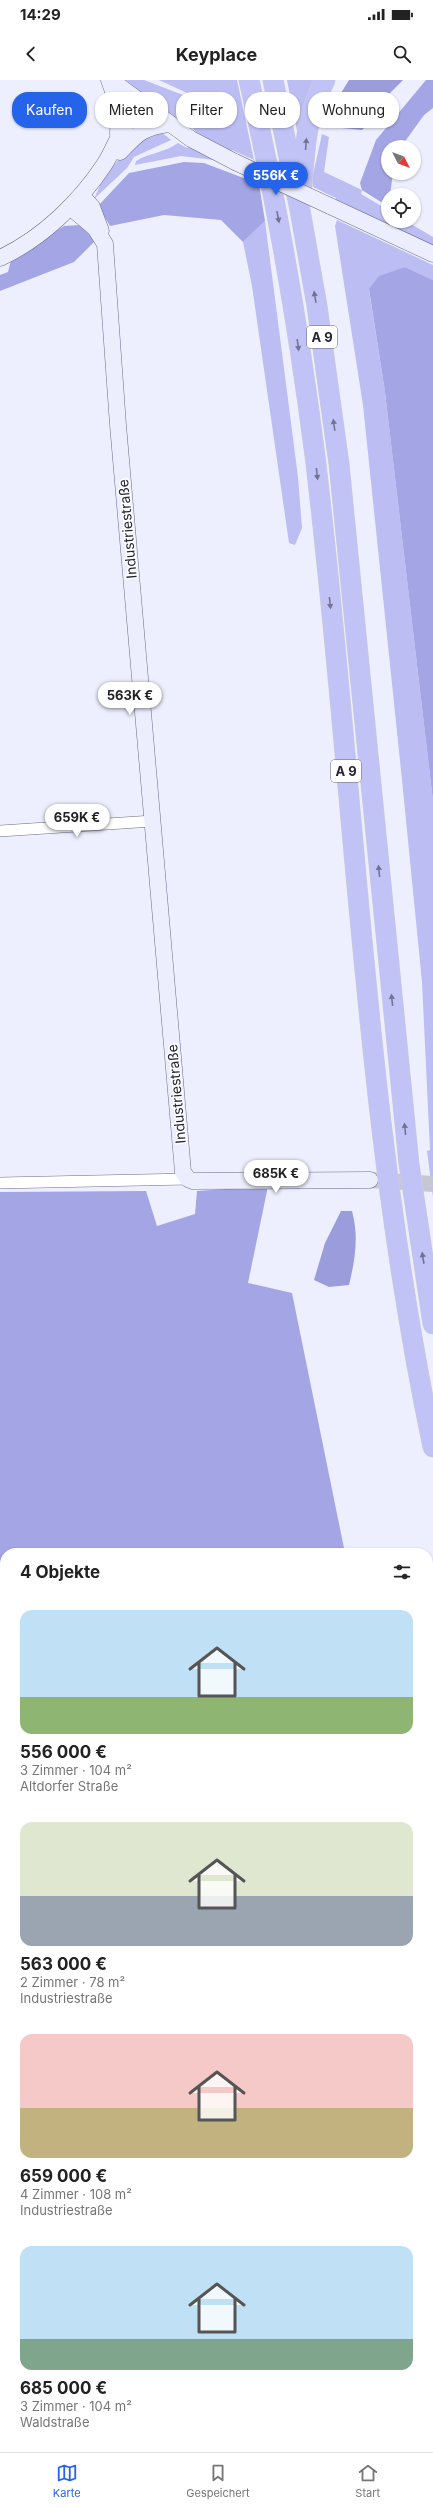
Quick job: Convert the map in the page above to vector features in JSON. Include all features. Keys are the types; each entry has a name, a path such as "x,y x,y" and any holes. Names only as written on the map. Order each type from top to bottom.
{"highway":[{"name":"A 9","path":"249,80 285,252 315,455 386,1166 415,1361 433,1447"},
{"name":"A 9","path":"273,80 300,210 318,313 339,464 408,1164 433,1324"},
{"path":"300,210 308,124 314,102 325,80"}],"street":[{"path":"110,80 126,92"},
{"path":"110,80 119,108 119,144"},
{"path":"119,144 152,126 170,124 191,139 235,162 433,254"},
{"path":"0,258 14,251 76,201 119,144 126,128"},
{"name":"Industriestraße","path":"76,201 102,236 105,244 118,425 182,1166 183,1172 188,1179"},
{"path":"0,831 153,821"},
{"path":"0,1183 188,1179 193,1181 370,1180"}],"shaded area":[{"path":"126,80 144,80 176,92 175,119 168,113 168,92 141,92"},
{"path":"159,80 237,80 245,118 245,128 247,128 254,160 232,150 230,152 196,132 193,128 237,128 237,92 185,92"},
{"path":"287,80 321,80 317,92 308,92 308,116 299,141 296,128 300,128 300,92 289,92"},
{"path":"349,80 403,80 391,92 342,92"},
{"path":"426,80 433,80 433,108 424,115 406,140 381,140 381,180 392,180 391,188 381,188 381,202 362,190 360,183 376,140 386,128 399,128 399,112"},
{"path":"342,128 364,128 362,130"},
{"path":"160,131 171,140 134,157 127,168 94,199 102,181 132,142"},
{"path":"322,134 329,137 324,172 362,190 361,194 381,206 381,222 335,201 336,198 313,187 312,179"},
{"path":"178,143 187,148 190,147 214,160 181,156 135,165 136,161 141,158"},
{"path":"184,162 204,163 259,184 265,221 243,242 221,220 164,215 110,226 98,206 129,173"},
{"path":"337,220 433,265 433,280 405,267 369,290 385,392 433,801 433,1197 427,1151 430,1150 422,982 363,405 335,226"},
{"path":"265,221 298,477 302,528 295,545 289,543 252,286 243,242"},
{"path":"80,225 95,241 74,262 0,291 0,275 8,272 11,260 64,226"},
{"path":"394,228 418,228 433,237 433,246"},
{"path":"405,267 433,280 433,801 385,392 369,289 379,276"},
{"path":"268,1186 248,1283 292,1293 344,1548 0,1548 0,1192 146,1191 157,1226 195,1214 197,1191"},
{"path":"341,1211 352,1211 356,1239 353,1267 349,1285 329,1287 314,1280 325,1243"}],"tunnel":[{"path":"370,1180 433,1184"}]}
